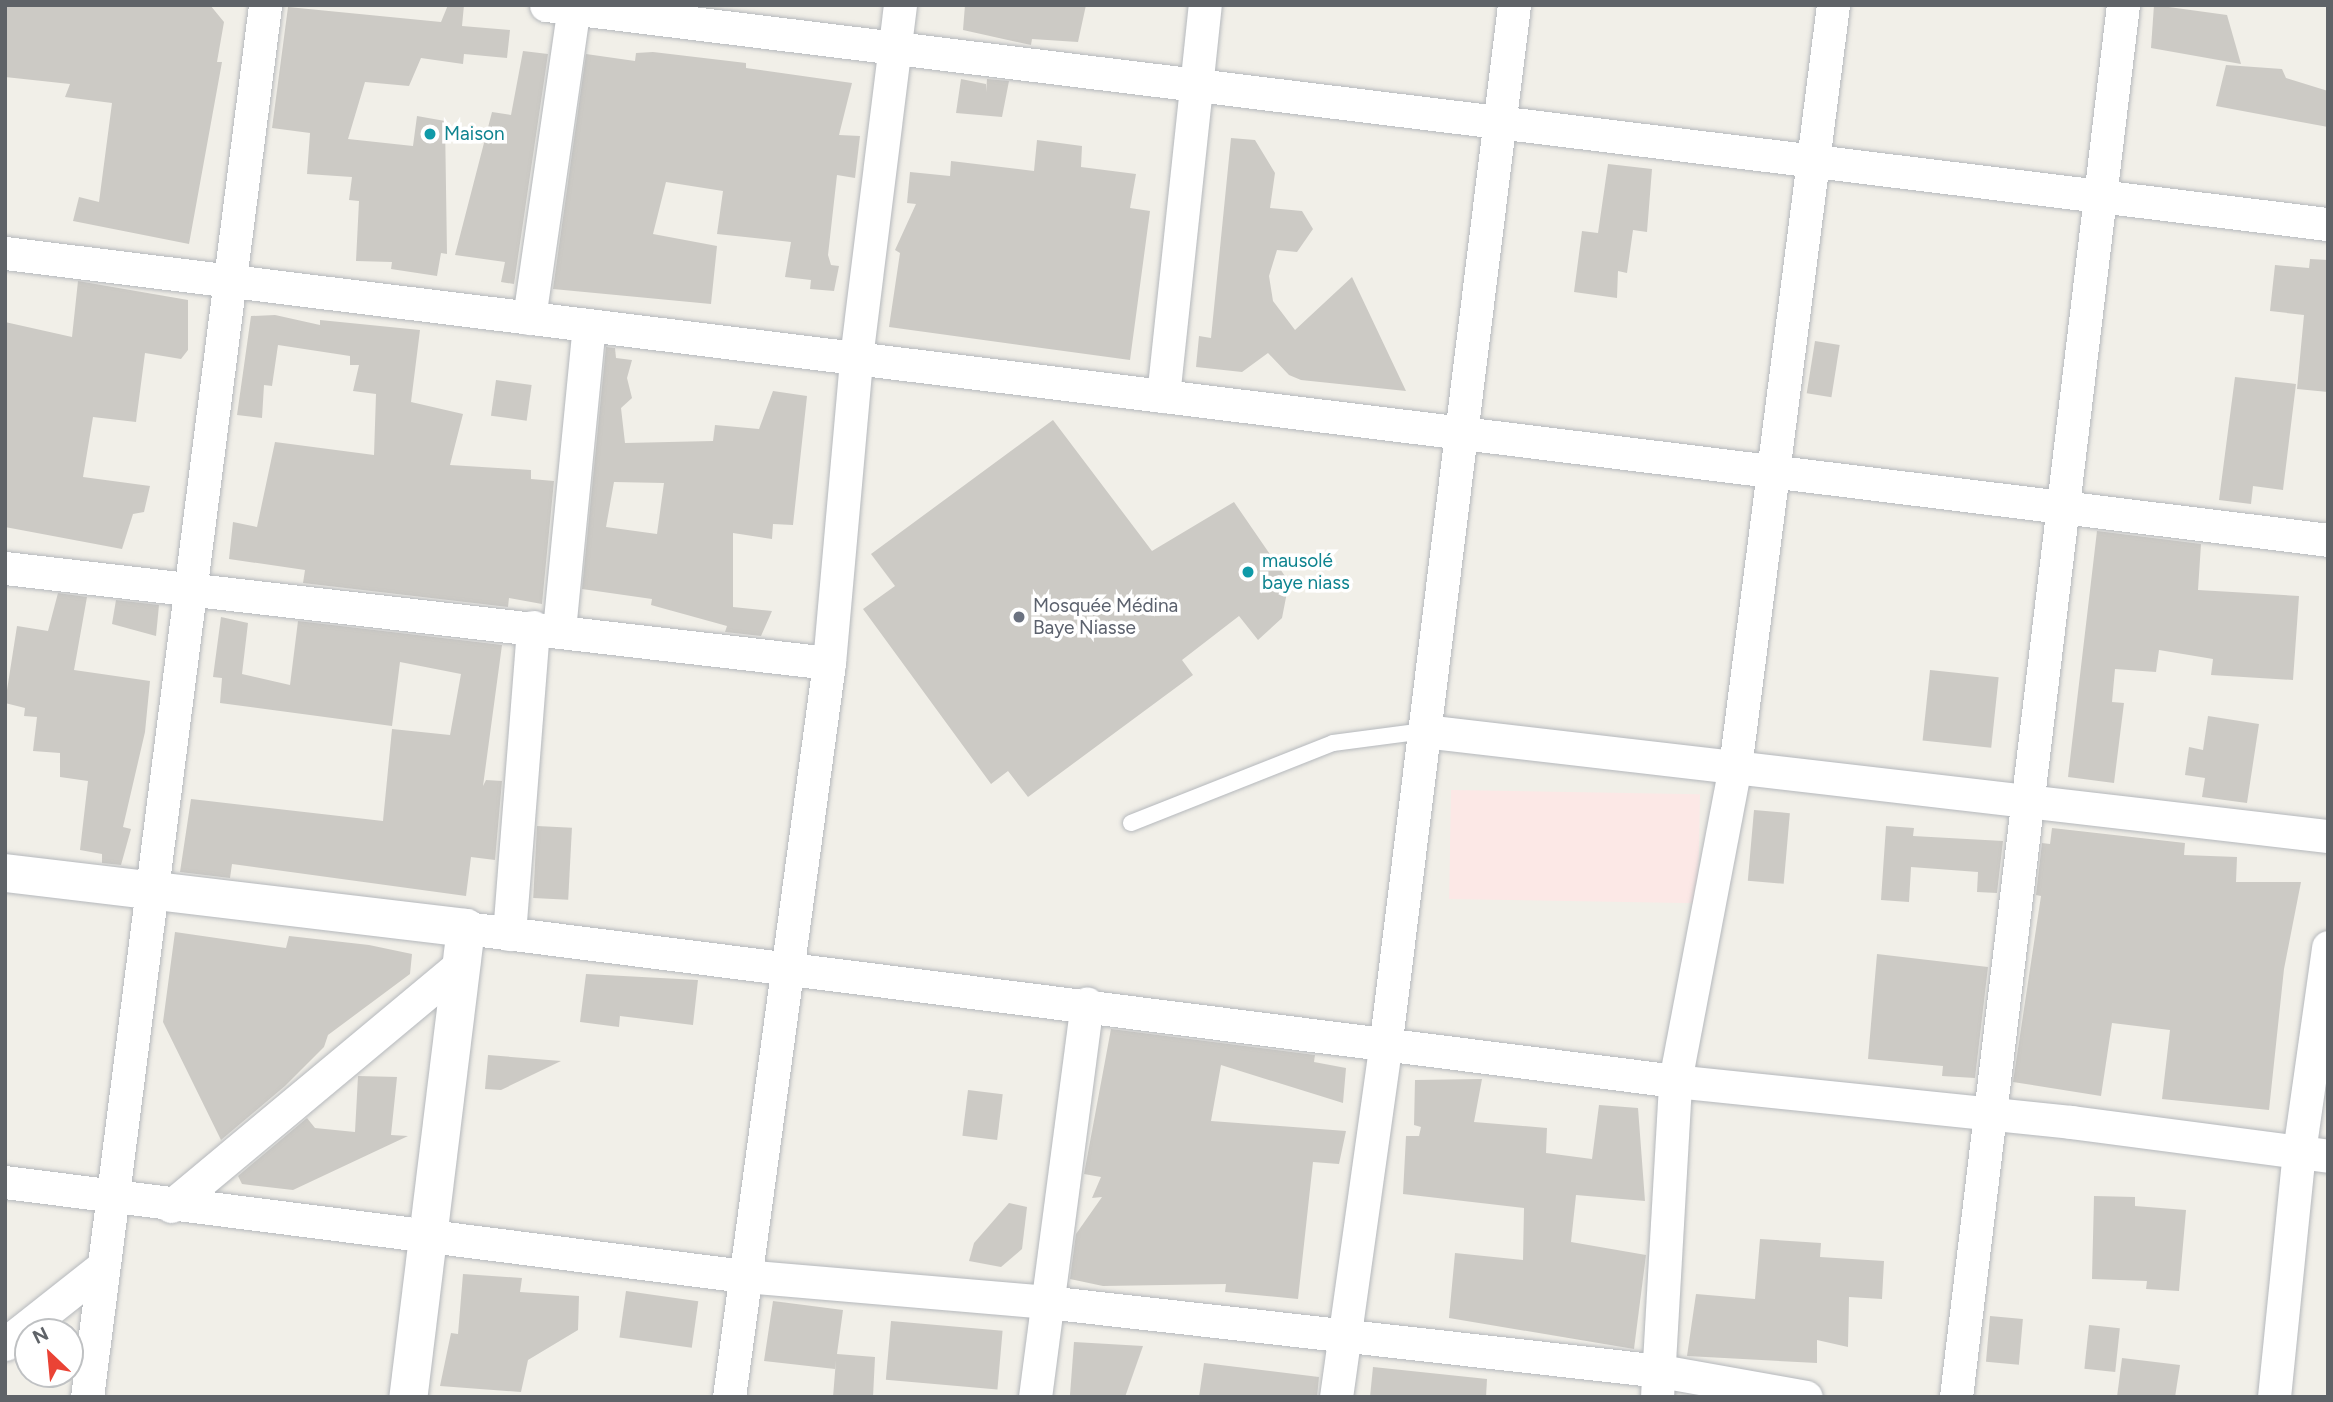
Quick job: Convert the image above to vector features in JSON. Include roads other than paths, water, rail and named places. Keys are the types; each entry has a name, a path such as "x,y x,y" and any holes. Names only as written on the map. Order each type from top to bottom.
{"street":[{"path":"87,1397 100,1269 113,1199 193,588 264,5"},
{"path":"729,1397 829,663 856,358 900,5"},
{"path":"1163,396 1205,5"},
{"path":"1336,1397 1342,1334 1386,1040 1514,5"},
{"path":"1659,1384 1675,1081 1735,767 1833,5"},
{"path":"1956,1397 2123,5"},
{"path":"529,318 564,6 2328,223"},
{"path":"5,253 2328,540"},
{"path":"509,933 546,629 589,325"},
{"path":"5,568 829,663"},
{"path":"1424,731 2328,836"},
{"path":"5,873 153,889 465,945 509,933 789,965 1386,1040 1675,1081 2313,1154"},
{"path":"171,1206 465,945"},
{"path":"408,1397 465,945"},
{"path":"2274,1397 2313,1154 2328,947"},
{"path":"1035,1397 1087,1003"},
{"path":"5,1182 113,1199 744,1276 1046,1302 1342,1334 1659,1384 1806,1397"},
{"path":"5,1344 100,1269"}],"lane":[{"path":"1131,823 1333,743 1424,731"}],"place":[{"name":"Maison","path":"430,134"},
{"name":"mausolé baye niass","path":"1248,572"},
{"name":"Mosquée Médina Baye Niasse","path":"1019,617"}]}
